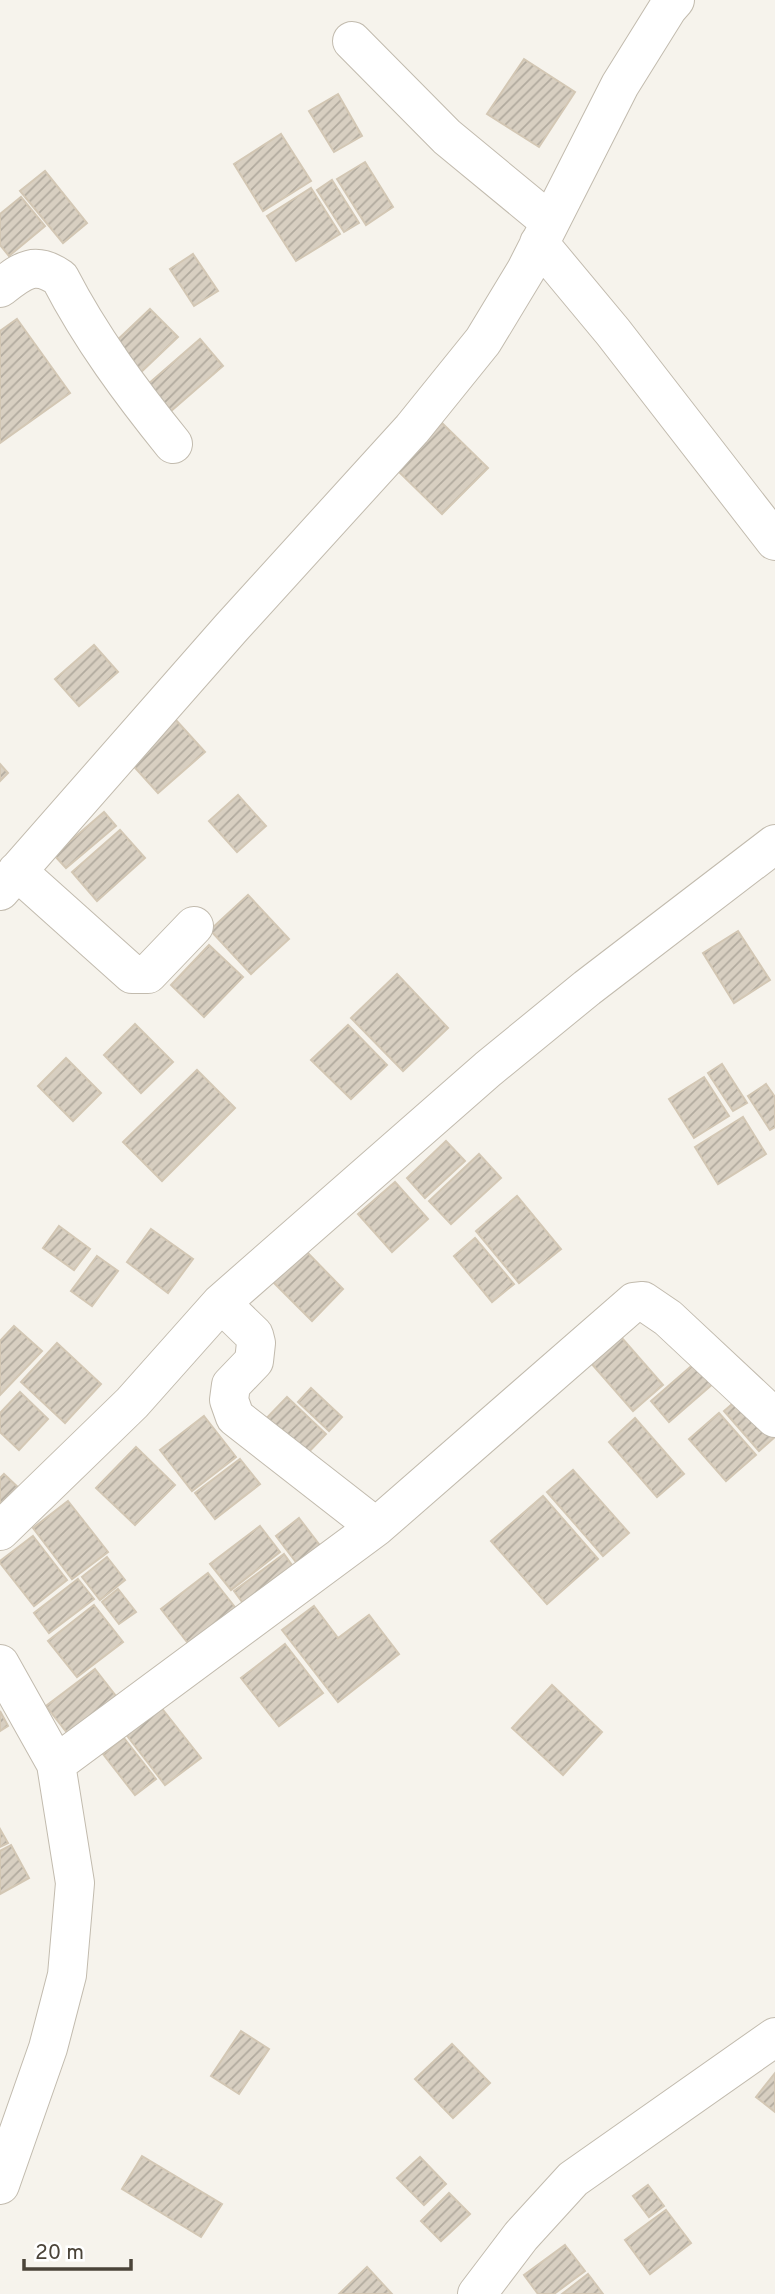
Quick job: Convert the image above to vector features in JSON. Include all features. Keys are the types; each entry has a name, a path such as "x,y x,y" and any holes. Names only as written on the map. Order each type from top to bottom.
{"street":[{"path":"194,926 148,974 132,974 8,881 231,628 412,429 483,341 526,270 621,85 667,8 675,0"},
{"path":"352,41 545,232 629,354 775,541"},
{"path":"0,288 19,273 39,268 60,278 107,356 173,444"},
{"path":"0,1531 132,1403 221,1303 488,1069 587,988 775,844"},
{"path":"56,1764 376,1527 634,1302 643,1301 668,1318 775,1418"},
{"path":"221,1303 254,1335 256,1343 254,1361 231,1385 229,1400 235,1417 376,1527"},
{"path":"0,1664 56,1764 75,1883 67,1975 48,2048 0,2185"},
{"path":"477,2294 521,2236 573,2179 775,2037"}],"building":[{"path":"524,59 575,92 539,147 487,114"},
{"path":"338,94 362,136 334,152 309,111"},
{"path":"281,134 311,181 263,211 234,164"},
{"path":"365,162 393,207 366,225 337,179"},
{"path":"45,171 87,223 63,243 20,191"},
{"path":"332,180 359,223 344,232 317,190"},
{"path":"311,188 340,234 296,261 267,216"},
{"path":"21,197 45,226 9,256 0,245 0,214"},
{"path":"193,254 218,291 194,306 170,269"},
{"path":"150,309 178,337 139,374 111,346"},
{"path":"17,319 70,393 0,443 0,331"},
{"path":"200,339 223,366 163,418 140,391"},
{"path":"442,423 488,468 442,514 397,470"},
{"path":"94,645 118,672 79,706 55,679"},
{"path":"175,719 205,752 158,793 128,760"},
{"path":"0,764 8,773 0,781"},
{"path":"238,795 266,826 237,852 209,821"},
{"path":"104,812 116,826 66,868 54,855"},
{"path":"120,830 145,858 97,901 72,872"},
{"path":"248,895 289,939 251,974 210,930"},
{"path":"738,931 770,980 734,1003 703,953"},
{"path":"209,945 243,977 204,1017 171,985"},
{"path":"397,974 448,1028 403,1071 351,1018"},
{"path":"135,1024 173,1062 141,1093 104,1055"},
{"path":"348,1025 387,1065 351,1099 311,1060"},
{"path":"66,1058 101,1093 73,1121 38,1086"},
{"path":"722,1064 747,1103 733,1111 708,1073"},
{"path":"197,1070 235,1108 162,1181 123,1142"},
{"path":"704,1077 729,1116 694,1138 669,1099"},
{"path":"766,1084 775,1097 775,1127 770,1130 748,1096"},
{"path":"743,1117 766,1154 718,1184 695,1147"},
{"path":"446,1141 465,1161 425,1198 407,1178"},
{"path":"479,1154 501,1178 451,1224 429,1201"},
{"path":"395,1182 428,1219 392,1252 358,1214"},
{"path":"517,1196 561,1249 519,1283 476,1231"},
{"path":"59,1226 90,1249 74,1270 43,1248"},
{"path":"151,1229 193,1259 168,1293 127,1262"},
{"path":"475,1238 514,1284 492,1302 454,1256"},
{"path":"301,1246 343,1289 312,1321 269,1278"},
{"path":"97,1256 118,1271 92,1306 71,1291"},
{"path":"14,1326 42,1351 0,1395 0,1341"},
{"path":"621,1337 663,1385 633,1411 591,1363"},
{"path":"57,1343 101,1384 65,1423 21,1382"},
{"path":"696,1362 714,1383 669,1422 651,1401"},
{"path":"311,1388 342,1417 329,1431 298,1402"},
{"path":"20,1392 48,1419 19,1450 0,1432 0,1413"},
{"path":"746,1392 775,1426 775,1437 759,1451 724,1411"},
{"path":"287,1397 326,1434 299,1462 260,1425"},
{"path":"719,1413 756,1455 726,1481 689,1439"},
{"path":"204,1416 236,1457 192,1491 160,1450"},
{"path":"635,1418 684,1474 657,1497 609,1442"},
{"path":"136,1447 175,1485 135,1525 96,1488"},
{"path":"240,1459 260,1484 215,1519 195,1493"},
{"path":"573,1470 629,1533 603,1556 547,1492"},
{"path":"4,1474 24,1493 0,1513 0,1478"},
{"path":"543,1496 598,1559 547,1604 491,1541"},
{"path":"68,1501 108,1552 72,1579 33,1528"},
{"path":"299,1518 328,1556 305,1574 276,1536"},
{"path":"260,1526 280,1552 231,1590 210,1564"},
{"path":"33,1536 67,1580 34,1606 0,1563"},
{"path":"284,1554 300,1576 251,1614 234,1591"},
{"path":"107,1557 125,1580 100,1600 82,1577"},
{"path":"208,1573 242,1616 195,1652 161,1609"},
{"path":"78,1579 94,1599 49,1633 34,1613"},
{"path":"118,1589 136,1612 119,1624 102,1602"},
{"path":"94,1605 123,1642 77,1677 48,1641"},
{"path":"314,1606 338,1638 369,1615 399,1654 338,1702 282,1630"},
{"path":"285,1644 323,1693 279,1726 241,1678"},
{"path":"95,1669 116,1696 68,1734 46,1706"},
{"path":"552,1685 602,1732 563,1775 512,1728"},
{"path":"160,1706 201,1758 165,1785 125,1733"},
{"path":"0,1711 8,1726 0,1731"},
{"path":"124,1738 156,1779 135,1795 103,1754"},
{"path":"0,1829 8,1843 0,1847"},
{"path":"11,1845 29,1878 0,1894 0,1851"},
{"path":"241,2031 269,2049 239,2094 211,2076"},
{"path":"452,2044 490,2083 453,2118 415,2079"},
{"path":"775,2073 775,2112 756,2097"},
{"path":"142,2156 222,2204 201,2237 122,2189"},
{"path":"420,2157 446,2184 424,2205 397,2178"},
{"path":"648,2185 664,2206 649,2217 633,2196"},
{"path":"449,2193 470,2214 441,2241 421,2221"},
{"path":"666,2210 691,2243 650,2274 625,2240"},
{"path":"565,2245 585,2271 554,2294 538,2294 524,2275"},
{"path":"367,2267 392,2294 339,2294"},
{"path":"588,2274 603,2294 562,2294"}]}
